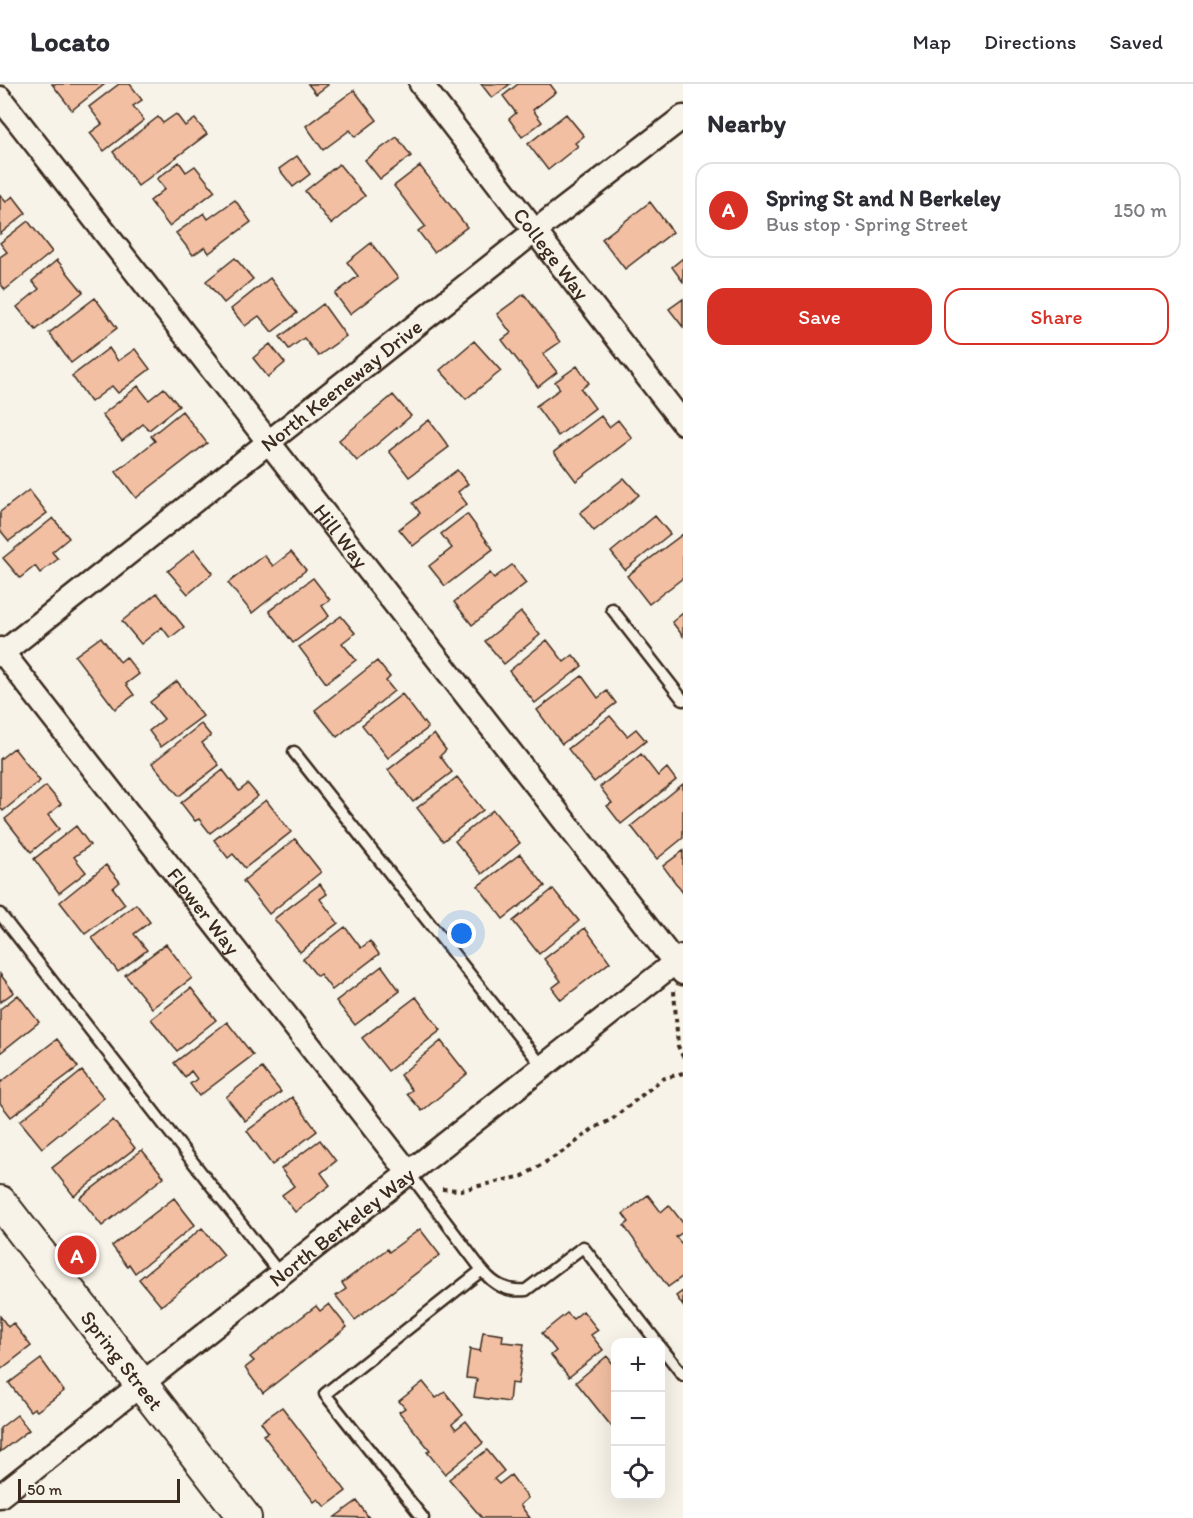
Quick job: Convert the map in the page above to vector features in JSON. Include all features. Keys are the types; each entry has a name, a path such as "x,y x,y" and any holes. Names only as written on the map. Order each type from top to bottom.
{"street":[{"name":"College Way","path":"421,84 683,423"},
{"name":"Hill Way","path":"0,98 680,964"},
{"name":"North Keeneway Drive","path":"1,652 683,117"},
{"name":"Flower Way","path":"1,652 409,1173"},
{"name":"North Berkeley Way","path":"0,1496 543,1067 680,964"},
{"name":"Spring Street","path":"0,1202 245,1518"}],"lane":[{"path":"612,609 683,700"},
{"path":"294,752 543,1067"},
{"path":"0,914 280,1274"},
{"path":"409,1173 482,1270 496,1285 516,1291 526,1290 583,1247 654,1338"},
{"path":"423,1518 325,1394 482,1270"},
{"path":"665,1352 683,1375"}],"path":[{"path":"680,964 673,1004 678,1046 683,1057"},
{"path":"409,1173 441,1189 460,1191 523,1176 567,1149 594,1128 611,1120 662,1079 683,1073"}],"building":[{"path":"52,84 105,84 72,110"},
{"path":"119,84 130,84 142,100 133,106 144,120 104,151 90,133 102,124 89,107"},
{"path":"308,84 327,84 328,85 316,94"},
{"path":"481,84 510,84 492,98"},
{"path":"518,84 550,84 556,92 533,110 542,122 522,137 509,119 516,113 503,96"},
{"path":"354,90 377,120 355,137 350,130 323,150 306,126"},
{"path":"176,114 185,126 195,119 207,134 138,186 113,152 158,117 163,123"},
{"path":"566,114 584,136 575,143 578,146 548,170 528,144"},
{"path":"397,137 411,156 380,179 365,160"},
{"path":"297,156 310,174 293,187 279,169"},
{"path":"179,162 186,172 195,166 215,191 169,226 150,201 165,189 157,179"},
{"path":"339,164 365,196 331,224 305,191"},
{"path":"420,166 467,227 434,252 418,231 425,226 394,186"},
{"path":"0,195 6,202 13,196 26,213 0,234"},
{"path":"235,200 251,222 209,253 205,247 193,255 176,233 204,213 208,219"},
{"path":"650,202 673,232 625,269 602,239"},
{"path":"28,221 52,252 5,290 0,283 0,257 7,252 0,243"},
{"path":"371,243 398,278 350,314 335,294 358,276 347,262"},
{"path":"235,258 253,279 224,303 206,281"},
{"path":"683,258 683,282 672,267"},
{"path":"57,260 83,292 36,330 17,307 39,289 32,281"},
{"path":"270,278 297,313 272,332 259,316 245,326 231,309"},
{"path":"524,294 560,342 543,354 557,372 538,387 502,340 511,333 497,314"},
{"path":"95,298 117,328 71,363 49,333"},
{"path":"683,299 683,327 669,309"},
{"path":"323,304 346,336 318,356 304,338 289,349 280,337"},
{"path":"474,341 501,371 466,399 440,370"},
{"path":"270,344 285,363 268,377 253,358"},
{"path":"109,348 118,361 135,349 150,369 118,393 112,386 91,402 72,376"},
{"path":"577,366 589,383 581,389 595,408 558,436 536,406 560,389 555,382"},
{"path":"138,386 149,400 164,388 179,406 149,430 143,424 122,441 102,415"},
{"path":"393,395 411,416 357,461 339,440"},
{"path":"182,411 207,443 136,498 116,472 155,441 151,436"},
{"path":"601,416 609,427 618,420 632,438 576,481 554,452"},
{"path":"429,420 449,447 409,477 389,451"},
{"path":"457,470 468,484 458,492 467,504 413,546 399,529 420,513 413,503"},
{"path":"624,478 639,495 594,531 580,513"},
{"path":"29,490 47,513 9,541 0,530 0,512"},
{"path":"467,514 493,549 445,586 429,566 452,548 441,534"},
{"path":"655,516 670,534 625,570 611,552"},
{"path":"53,518 69,538 52,552 58,559 40,573 35,566 20,578 3,558"},
{"path":"683,534 683,578 649,604 627,576"},
{"path":"194,550 213,573 188,594 168,571"},
{"path":"291,552 306,570 252,613 228,583 264,555 273,566"},
{"path":"512,565 526,583 472,625 454,602 490,573 494,578"},
{"path":"313,578 330,600 322,606 329,616 293,643 269,611"},
{"path":"157,593 184,627 170,638 162,627 141,644 122,621"},
{"path":"521,612 540,635 504,664 485,641"},
{"path":"683,613 683,636 672,622"},
{"path":"341,616 355,633 342,643 356,660 326,683 299,647"},
{"path":"101,637 120,662 126,657 139,674 126,684 134,695 115,709 75,656"},
{"path":"547,640 564,662 573,655 582,666 535,703 509,671"},
{"path":"377,661 390,677 386,681 394,691 337,737 315,710"},
{"path":"582,676 598,698 607,691 616,703 562,744 537,710"},
{"path":"177,681 203,716 161,747 149,731 164,719 150,702"},
{"path":"402,694 428,728 388,758 362,725"},
{"path":"610,716 627,736 636,729 646,741 594,782 568,749"},
{"path":"201,724 211,736 202,743 219,765 179,796 152,763"},
{"path":"434,734 446,750 440,756 452,772 413,802 388,770"},
{"path":"14,748 40,781 3,811 0,807 0,759"},
{"path":"641,754 658,776 667,768 676,780 621,824 607,806 612,803 600,787"},
{"path":"223,770 239,791 248,784 258,796 210,833 199,819 195,821 181,803"},
{"path":"457,777 483,810 443,841 417,808"},
{"path":"683,784 683,838 657,859 631,826"},
{"path":"46,786 61,804 48,815 59,829 31,852 5,819"},
{"path":"266,800 291,832 245,868 233,854 228,858 214,840"},
{"path":"493,810 520,843 482,874 455,841"},
{"path":"76,826 90,845 74,857 86,872 59,893 34,859"},
{"path":"295,839 321,872 269,914 243,881"},
{"path":"683,851 683,893 663,866"},
{"path":"520,854 545,886 503,919 478,886"},
{"path":"106,865 120,882 113,888 125,904 85,934 60,902"},
{"path":"320,884 327,894 320,899 338,923 300,952 274,919"},
{"path":"553,889 579,921 539,954 513,921"},
{"path":"136,904 150,922 134,934 147,950 118,972 92,938"},
{"path":"345,927 361,948 370,941 379,954 332,990 320,974 317,976 303,959"},
{"path":"585,928 610,962 561,1000 552,988 561,981 544,959"},
{"path":"166,944 192,978 152,1008 125,975"},
{"path":"382,966 400,991 355,1025 336,1001"},
{"path":"0,974 14,992 0,1002"},
{"path":"191,988 216,1020 177,1051 151,1019"},
{"path":"18,995 39,1022 0,1053 0,1009"},
{"path":"416,997 441,1030 388,1071 362,1038"},
{"path":"227,1022 253,1055 199,1096 190,1084 197,1079 191,1071 185,1077 174,1063"},
{"path":"57,1039 78,1067 11,1117 0,1103 0,1083"},
{"path":"441,1041 467,1074 422,1111 407,1094 412,1090 400,1075"},
{"path":"262,1068 281,1092 245,1121 226,1097"},
{"path":"82,1071 104,1098 42,1148 20,1121"},
{"path":"292,1097 317,1131 272,1165 247,1131"},
{"path":"113,1120 135,1148 74,1196 52,1168"},
{"path":"320,1140 336,1161 321,1173 330,1185 295,1212 282,1195 294,1186 281,1169"},
{"path":"142,1150 164,1177 102,1226 80,1198"},
{"path":"648,1195 661,1212 669,1205 683,1223 683,1232 676,1237 681,1243 683,1241 683,1276 668,1287 624,1226 629,1222 623,1214"},
{"path":"174,1198 195,1225 135,1273 112,1246"},
{"path":"202,1228 224,1255 161,1306 139,1279"},
{"path":"420,1229 440,1255 355,1320 336,1296 346,1289 342,1283 387,1249 389,1252"},
{"path":"683,1291 683,1306 676,1296"},
{"path":"329,1304 347,1327 263,1393 245,1368 254,1361 250,1357 316,1306 320,1311"},
{"path":"583,1311 598,1330 591,1335 603,1350 569,1377 551,1355 556,1351 542,1333 567,1313 573,1319"},
{"path":"0,1316 8,1327 13,1323 31,1346 0,1370"},
{"path":"483,1332 503,1335 502,1342 524,1344 518,1384 511,1383 509,1402 474,1397 477,1379 466,1378 470,1349 480,1351"},
{"path":"607,1356 611,1361 611,1426 576,1382"},
{"path":"41,1359 64,1391 37,1411 34,1408 30,1411 9,1383"},
{"path":"423,1382 436,1398 445,1392 463,1415 452,1424 456,1429 466,1421 483,1443 445,1474 427,1452 430,1450 399,1412 405,1408 399,1401"},
{"path":"282,1407 346,1491 325,1507 318,1499 314,1502 263,1435 268,1432 261,1422"},
{"path":"17,1415 29,1430 0,1452 0,1428"},
{"path":"487,1450 504,1471 494,1479 499,1484 511,1475 528,1498 520,1505 530,1518 482,1518 449,1479"},
{"path":"357,1501 369,1518 335,1517"}],"place":[{"name":"Spring St and N Berkeley","path":"77,1255"}]}
